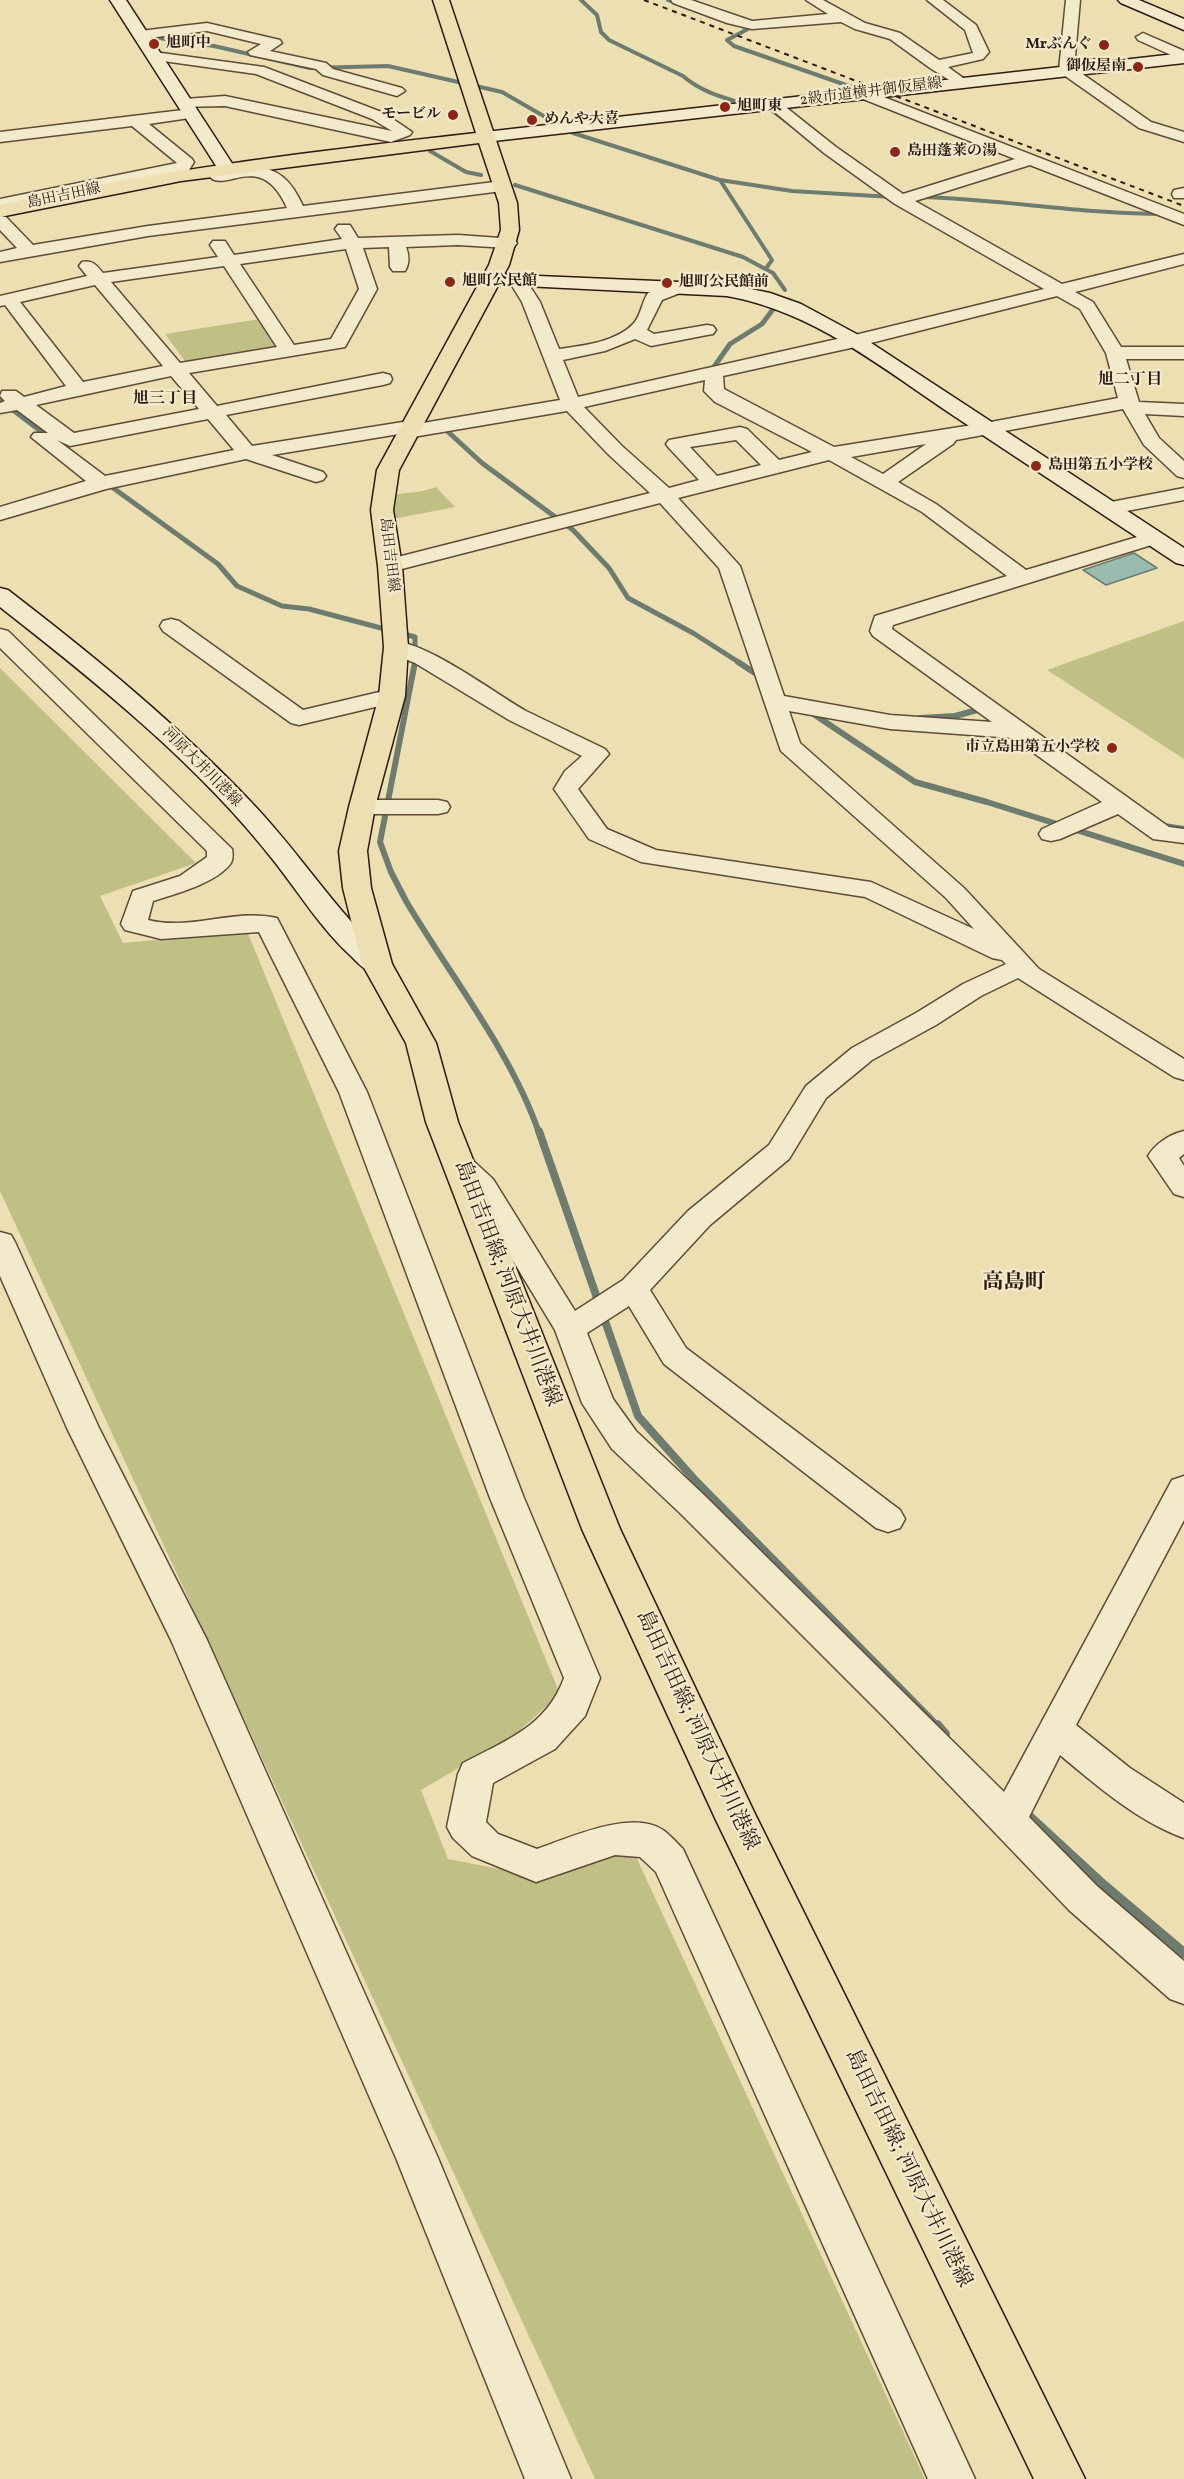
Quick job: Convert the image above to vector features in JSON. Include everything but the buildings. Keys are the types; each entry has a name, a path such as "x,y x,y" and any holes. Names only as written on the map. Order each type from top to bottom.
{"main road":[{"name":"島田吉田線","path":"377,964 356,879 353,851 362,807 392,696 396,647 390,566 382,510 388,470 408,429 491,280 508,243 510,218 508,203 491,147 485,137 441,0"},
{"name":"島田吉田線","path":"3,212 82,193 226,168 485,137"},
{"name":"島田吉田線; 河原大井川港線","path":"377,964 421,1043 442,1122 601,1529 741,1829 1060,2479"}],"street":[{"path":"118,0 226,168"},
{"path":"678,0 752,25 844,17"},
{"path":"813,0 860,26 895,36 962,83"},
{"path":"934,0 971,28 982,52 978,56 935,65"},
{"path":"1073,0 1066,70 1145,126 1184,137"},
{"path":"1126,0 1184,25"},
{"path":"140,35 207,27 274,43 255,52 321,66 328,72 397,91"},
{"path":"1143,37 1184,57"},
{"path":"0,137 135,121 225,101 391,137 404,132 378,116 259,70 154,57"},
{"name":"2級市道横井御仮屋線","path":"485,137 1184,57"},
{"path":"1158,61 1184,74"},
{"path":"863,94 1184,220"},
{"path":"773,104 830,150 901,201 1087,306 1115,353 1130,404 1151,441 1184,472"},
{"path":"3,212 183,167 186,162 135,121"},
{"path":"901,201 1029,160"},
{"path":"3,212 117,191 251,171 268,173 282,185 288,192 297,213"},
{"path":"0,257 70,243 204,224 502,186"},
{"path":"6,406 177,369 338,343 368,289 353,243 331,208"},
{"path":"3,212 28,251"},
{"path":"204,224 288,350"},
{"path":"78,389 4,300 98,279 353,243 458,240 508,243"},
{"path":"396,241 400,255 399,267"},
{"path":"70,243 98,279 177,369 210,412 248,453 316,476"},
{"path":"0,514 101,483 248,453 571,404 855,340 1184,259"},
{"path":"491,280 727,290 774,299 815,316 855,340 1184,558"},
{"path":"518,281 531,302 571,404 615,450 663,494 729,566 789,746 955,893 1017,963"},
{"path":"552,356 590,350 634,332 641,326 654,297 680,287"},
{"path":"634,332 651,340 707,330"},
{"path":"1115,353 1184,353"},
{"path":"714,372 714,391 722,398 832,454 929,508 1023,578"},
{"path":"6,406 70,440 383,379"},
{"path":"0,387 6,406 101,483"},
{"path":"390,566 663,494 832,454 1130,404 1184,410"},
{"path":"712,483 676,444 740,432 775,467"},
{"path":"883,483 957,434"},
{"path":"1111,508 1184,494"},
{"path":"1154,538 883,621 881,631 1162,834 1184,836"},
{"name":"河原大井川港線","path":"0,595 133,702 202,766 275,843 343,932 377,964"},
{"path":"171,626 299,718 392,696"},
{"path":"0,636 220,849 220,860 189,881 142,896 134,924 161,931 240,924 268,924 353,1092 507,1498 582,1678 572,1706 542,1738 476,1774 466,1827 485,1845 536,1866 615,1839 649,1841 670,1861 952,2479"},
{"path":"396,647 423,658 517,715 597,754 574,776 566,789 598,834 650,857 871,890 1017,963 1184,1071"},
{"path":"774,701 890,722 1020,731"},
{"path":"1051,834 1119,804"},
{"path":"362,807 438,807"},
{"path":"570,1329 634,1288 699,1218 779,1152 816,1092 862,1054 926,1019 1017,963"},
{"path":"1184,1140 1162,1156 1184,1186"},
{"path":"459,1164 483,1186 570,1329 598,1403 624,1440 834,1645 1083,1898 1184,1986"},
{"path":"0,1242 83,1428 194,1651 417,2158 548,2479"},
{"path":"634,1288 675,1356 888,1519"},
{"path":"1008,1821 1184,1489"},
{"path":"1055,1729 1089,1760 1184,1822"}],"green space":[{"path":"260,319 277,348 187,364 165,334"},
{"path":"436,487 455,507 393,519 393,495"},
{"path":"1184,621 1184,759 1047,670"},
{"path":"0,668 196,863 100,896 123,943 247,931 560,1694 516,1734 421,1790 448,1859 526,1874 631,1846 925,2479 595,2479 0,1191"}],"shaded area":[{"path":"1134,553 1157,568 1106,585 1083,570"}],"waterway":[{"path":"581,0 597,15 601,32 609,40 683,76 705,90 748,105"},
{"path":"668,0 681,5"},
{"path":"738,24 748,29 727,40 734,46 869,93"},
{"path":"159,38 214,46 310,68 388,66 502,92 573,133 720,180"},
{"path":"762,108 770,109 795,128"},
{"path":"430,151 466,172 481,175"},
{"path":"720,180 792,191 892,197"},
{"path":"720,180 772,260 767,267"},
{"path":"515,185 743,257 773,273 785,290"},
{"path":"919,197 980,200 1103,212 1164,214"},
{"path":"709,374 730,344 762,324 774,308"},
{"path":"0,400 51,439"},
{"path":"445,429 482,463 573,530 609,568 628,598 693,633 740,663"},
{"path":"105,482 218,564 237,586 282,606 309,609 415,637 415,662"},
{"path":"415,662 380,842 391,872 406,901 479,1014 513,1073 539,1133"},
{"path":"738,662 761,677"},
{"path":"920,718 955,716 985,708"},
{"path":"809,711 915,782 987,802 1184,864"},
{"path":"1160,823 1164,826 1184,829"},
{"path":"539,1131 638,1416 694,1479 938,1727"},
{"path":"937,1725 945,1734"},
{"path":"1022,1810 1099,1881 1184,1953"}],"railway":[{"path":"644,0 1184,206"}],"place":[{"name":"旭町中","path":"154,44"},
{"name":"Mrぶんぐ","path":"1104,45"},
{"name":"御仮屋南","path":"1138,67"},
{"name":"旭町東","path":"725,107"},
{"name":"モービル","path":"453,115"},
{"name":"めんや大喜","path":"532,120"},
{"name":"島田蓬莱の湯","path":"895,152"},
{"name":"旭町公民館","path":"450,282"},
{"name":"旭町公民館前","path":"667,283"},
{"name":"島田第五小学校","path":"1036,466"},
{"name":"市立島田第五小学校","path":"1112,748"}],"district":[{"name":"旭二丁目","path":"1130,381"},
{"name":"旭三丁目","path":"165,400"},
{"name":"高島町","path":"1014,1284"}]}
